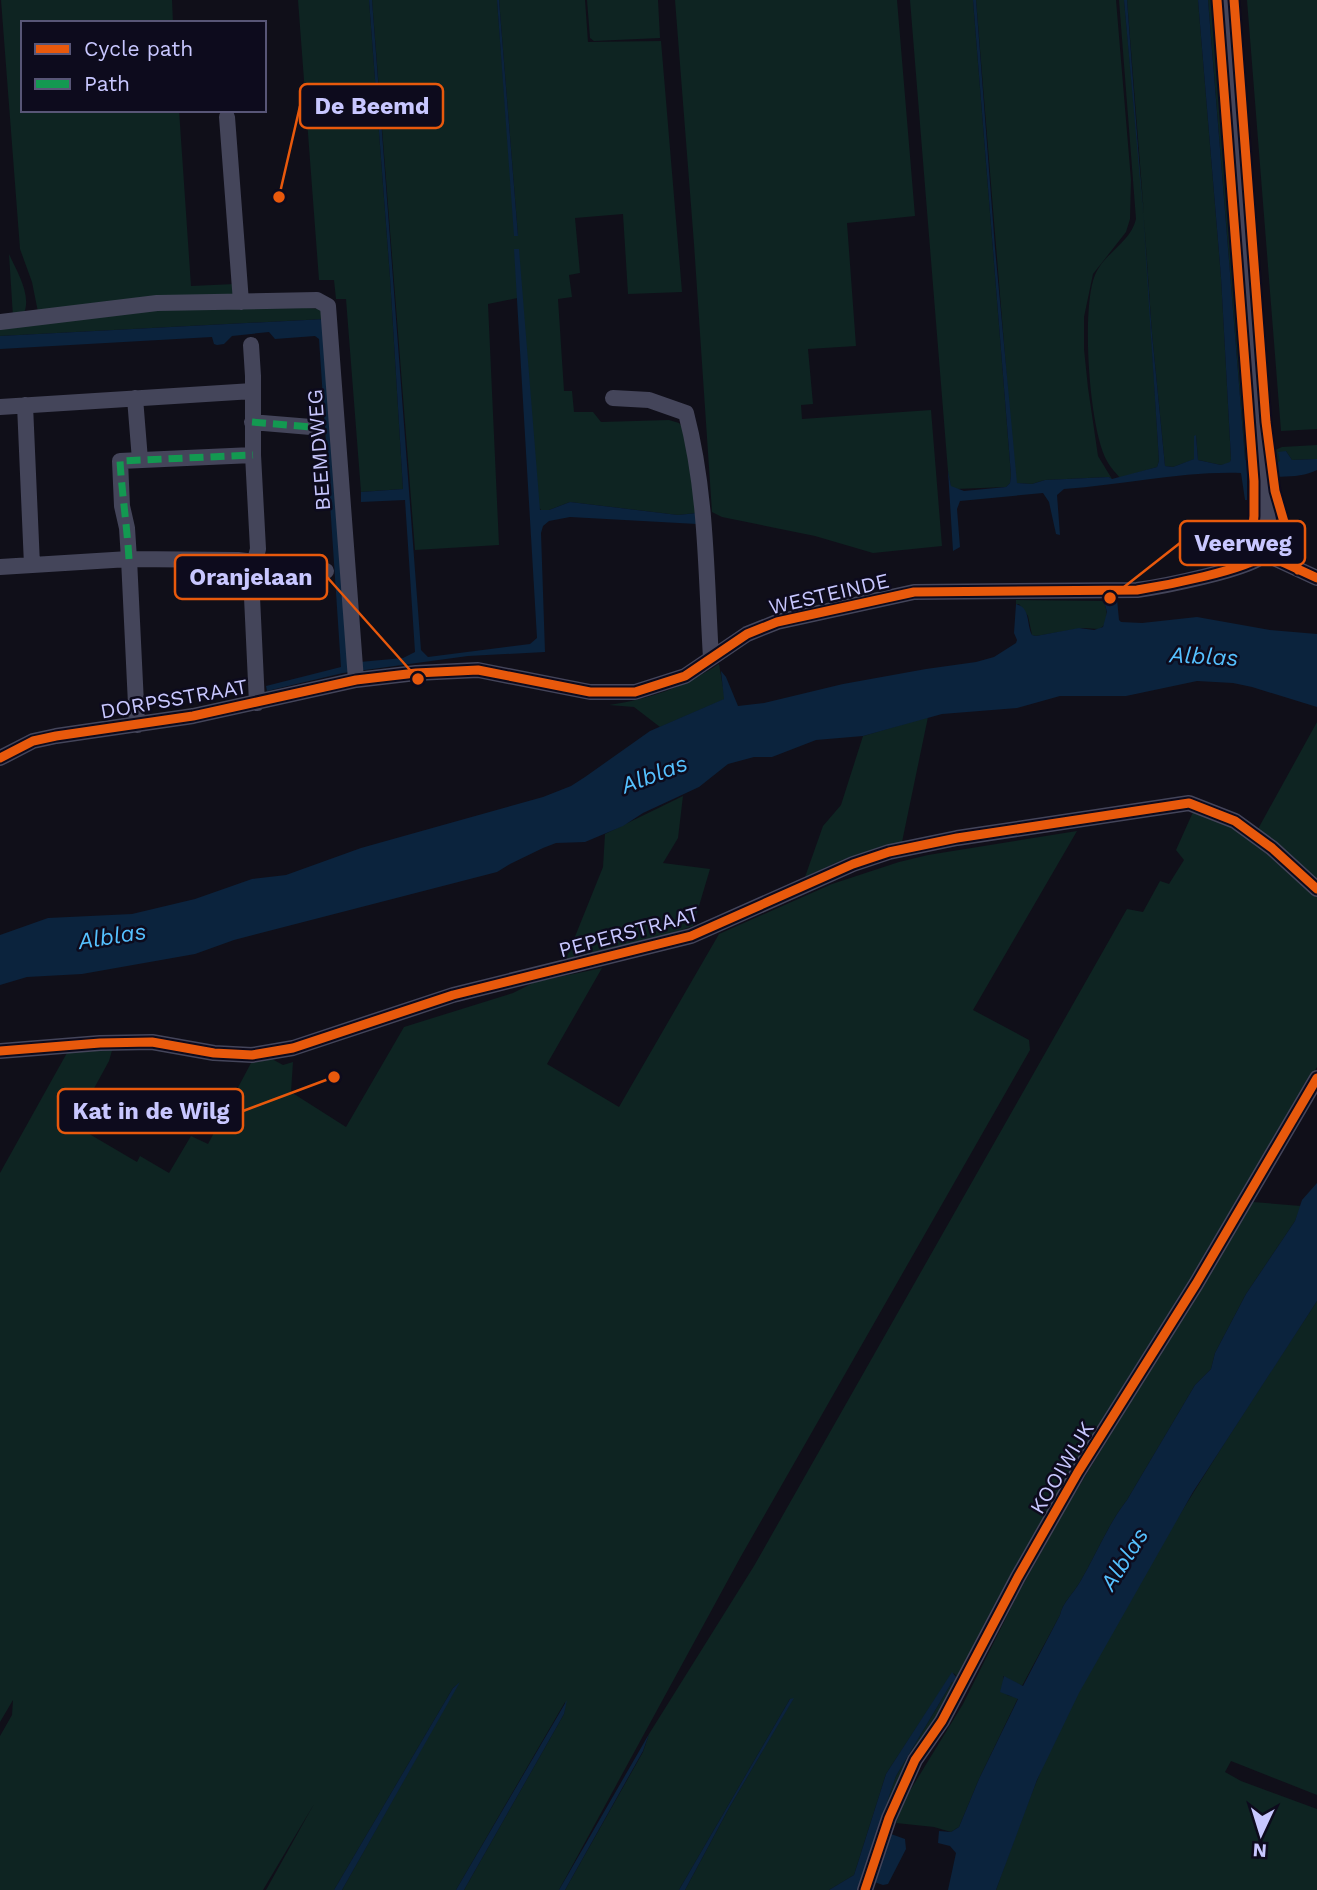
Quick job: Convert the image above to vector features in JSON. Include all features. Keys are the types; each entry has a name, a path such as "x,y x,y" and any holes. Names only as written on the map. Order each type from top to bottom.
{"street":[{"path":"1226,0 1269,541 1265,554 1317,578"},
{"path":"227,117 241,302"},
{"name":"BEEMDWEG","path":"0,322 119,306 317,300 328,306 356,680"},
{"path":"251,345 258,549 253,569 257,703"},
{"path":"0,407 253,391"},
{"path":"135,398 140,460"},
{"path":"613,398 649,400 686,414 695,446 701,491 711,659"},
{"path":"25,405 33,565"},
{"path":"252,422 311,427"},
{"path":"137,725 130,559 122,506 120,461 253,455"},
{"name":"WESTEINDE","path":"356,680 465,670 495,672 590,692 635,692 685,676 747,634 778,622 914,592 1137,590 1166,586 1233,568 1257,560 1265,554"},
{"path":"0,567 130,559 238,560 253,569 326,571"},
{"name":"DORPSSTRAAT","path":"0,758 33,741 257,703 356,680"},
{"name":"PEPERSTRAAT","path":"0,1051 152,1042 214,1053 252,1055 293,1048 453,995 691,936 853,864 890,852 957,838 1189,803 1235,821 1272,848 1317,889"},
{"name":"KOOIWIJK","path":"865,1890 889,1818 915,1760 942,1720 1078,1472 1196,1284 1317,1078"}],"green space":[{"path":"1,0 172,0 173,21 21,21 21,112 179,112 191,286 235,284 235,297 38,312 32,282 20,249"},
{"path":"298,0 369,0 403,489 361,492 346,299 336,299 334,280 319,280"},
{"path":"372,0 497,0 515,236 518,236 499,0 585,0 588,42 661,41 682,292 628,294 623,214 575,218 580,273 569,275 572,297 558,299 564,391 572,391 574,412 593,412 601,422 669,420 679,423 685,431 697,513 678,515 570,502 549,510 541,510 538,506 522,297 488,304 499,545 415,550"},
{"path":"587,0 658,0 660,38 594,41 590,38"},
{"path":"675,0 897,0 915,216 847,223 856,346 808,349 813,404 801,405 802,419 931,410 942,546 873,553 815,536 722,517 712,512"},
{"path":"910,0 973,0 1011,475 1010,483 1006,487 951,487"},
{"path":"976,0 1116,0 1131,180 1130,219 1126,232 1093,274 1084,317 1084,349 1098,456 1112,479 1045,480 1032,484 1017,483 1015,479"},
{"path":"1119,0 1124,0 1144,214 1127,0 1198,0 1221,277 1231,459 1230,463 1221,465 1198,460 1194,436 1195,459 1173,467 1165,466 1144,217 1159,461 1157,467 1120,478 1107,461 1096,424 1088,340 1088,314 1095,275 1104,260 1129,234 1136,219"},
{"path":"1208,0 1214,0 1251,461 1248,462 1245,459"},
{"path":"1247,0 1317,0 1317,429 1281,431"},
{"path":"9,254 25,293 25,310 22,317 13,317"},
{"path":"321,309 325,319 0,336 0,329 120,310"},
{"path":"1317,445 1317,459 1292,460 1286,451 1281,462 1273,463 1273,451 1282,447"},
{"path":"1016,600 1104,601 1106,620 1099,629 1083,628 1036,636 1032,635 1028,616 1019,604 1016,604"},
{"path":"719,664 725,699 660,727 634,707 609,705 666,691"},
{"path":"928,717 902,842 842,860 805,877 823,826 841,805 863,736"},
{"path":"1317,722 1317,880 1258,829"},
{"path":"683,796 678,838 663,863 710,869 693,926 566,959 603,867 605,834"},
{"path":"1193,812 1238,829 1317,896 1317,1067 987,1627 861,1890 857,1890 860,1876 896,1776 952,1682 957,1678 955,1674 952,1673 886,1774 854,1875 829,1890 685,1890 793,1699 790,1699 679,1890 565,1890 643,1752 649,1734 754,1566 1127,909 1143,912 1160,881 1169,884 1184,860 1176,850"},
{"path":"1077,831 973,1010 1029,1040 1030,1050 740,1558 559,1890 464,1890 564,1714 565,1702 456,1890 342,1890 458,1684 453,1688 334,1890 266,1890 314,1804 263,1890 0,1890 0,1736 12,1715 13,1700 0,1722 0,1173 68,1051 113,1047 109,1061 74,1125 137,1162 140,1156 169,1173 191,1136 208,1144 251,1063 272,1059 283,1065 293,1062 291,1092 346,1127 404,1027 513,993 535,982 602,968 547,1064 619,1107 719,934 832,884 899,862"},
{"path":"1253,1202 1301,1206 1295,1221 1246,1294 1215,1353 1211,1369 1195,1385 1114,1519 1080,1582 1063,1606 1022,1686 1003,1676 1007,1695 1018,1698 959,1827 951,1832 934,1827 896,1823 903,1802 963,1704 1019,1592 1067,1506"},
{"path":"1317,1301 1317,1795 1231,1761 1225,1772 1241,1781 1317,1809 1317,1890 996,1890 1044,1764 1091,1668 1184,1508"}],"water":[{"path":"369,0 372,0 421,650 428,657 530,644 537,638 514,249 519,249 540,510 549,510 570,502 678,515 697,513 697,524 570,517 549,521 543,526 541,533 545,652 468,656 343,673 267,691 266,686 341,667 319,339 315,336 275,339 269,332 232,336 224,344 217,345 212,337 0,349 0,336 325,319 349,663 403,658 415,652 405,500 361,502 361,492 403,489"},
{"path":"499,0 518,236 514,236"},
{"path":"973,0 976,0 1017,483 1109,477 1112,479 1157,467 1159,461 1143,214 1124,0 1127,0 1152,334 1165,466 1173,467 1194,459 1196,435 1198,460 1221,465 1231,459 1221,277 1198,0 1208,0 1245,459 1248,462 1277,463 1280,461 1278,452 1286,451 1292,460 1317,459 1317,470 1292,476 1247,475 1247,500 1241,473 1196,474 1064,489 1057,495 1060,535 1056,534 1049,502 1043,493 960,501 957,509 960,547 953,551 948,471 951,486 964,491 1006,487 1010,483 1011,475"},
{"name":"Alblas","path":"1117,599 1121,622 1142,623 1197,617 1270,630 1317,634 1317,707 1252,687 1197,681 1126,696 1060,696 1017,708 942,714 863,736 816,740 772,757 754,757 728,764 699,787 643,813 623,826 585,842 556,843 497,872 234,940 195,954 82,974 27,977 0,985 0,935 48,918 132,914 195,899 252,879 286,875 361,848 543,797 571,786 650,731 724,699 721,671 738,706 764,703 843,684 994,657 1016,643 1016,604 1024,609 1032,635 1036,636 1079,628 1094,630 1103,627 1107,612 1104,601"},
{"name":"Alblas","path":"1317,1183 1317,1301 1193,1492 1079,1693 1037,1780 996,1890 948,1890 956,1853 950,1846 938,1843 939,1831 951,1832 959,1827 1018,1699 1000,1692 1004,1676 1023,1686 1063,1606 1080,1582 1114,1519 1195,1385 1211,1369 1215,1353 1246,1294 1295,1221 1302,1200"},
{"path":"952,1672 957,1678 955,1682 952,1682 896,1776 857,1890 829,1890 854,1875 886,1774"},
{"path":"460,1682 342,1890 334,1890 453,1688"},
{"path":"794,1698 729,1808 685,1890 679,1890 790,1699"},
{"path":"567,1700 564,1714 464,1890 456,1890"},
{"path":"649,1734 643,1751 565,1890 559,1890"},
{"path":"891,1834 905,1839 906,1849 888,1884 883,1885 874,1882"}],"marked path":[{"path":"252,422 311,427"},
{"path":"129,559 120,461 253,455"}],"cycle path":[{"path":"1217,0 1254,481 1254,516 1249,563"},
{"path":"1234,0 1266,422 1275,491 1298,570"},
{"path":"0,758 33,741 56,736 193,716 356,680 416,673 478,670 590,692 635,692 685,676 747,634 777,622 914,592 1137,590 1224,571 1265,554 1317,578"},
{"path":"0,1051 152,1042 214,1053 252,1055 293,1048 453,995 691,936 853,864 889,852 957,838 1189,803 1235,821 1272,848 1317,889"},
{"path":"865,1890 889,1818 915,1760 942,1721 1018,1577 1078,1472 1196,1284 1317,1078"}],"place":[{"name":"De Beemd","path":"279,197"},
{"name":"Veerweg","path":"1110,598"},
{"name":"Oranjelaan","path":"418,679"},
{"name":"Kat in de Wilg","path":"334,1077"}]}
